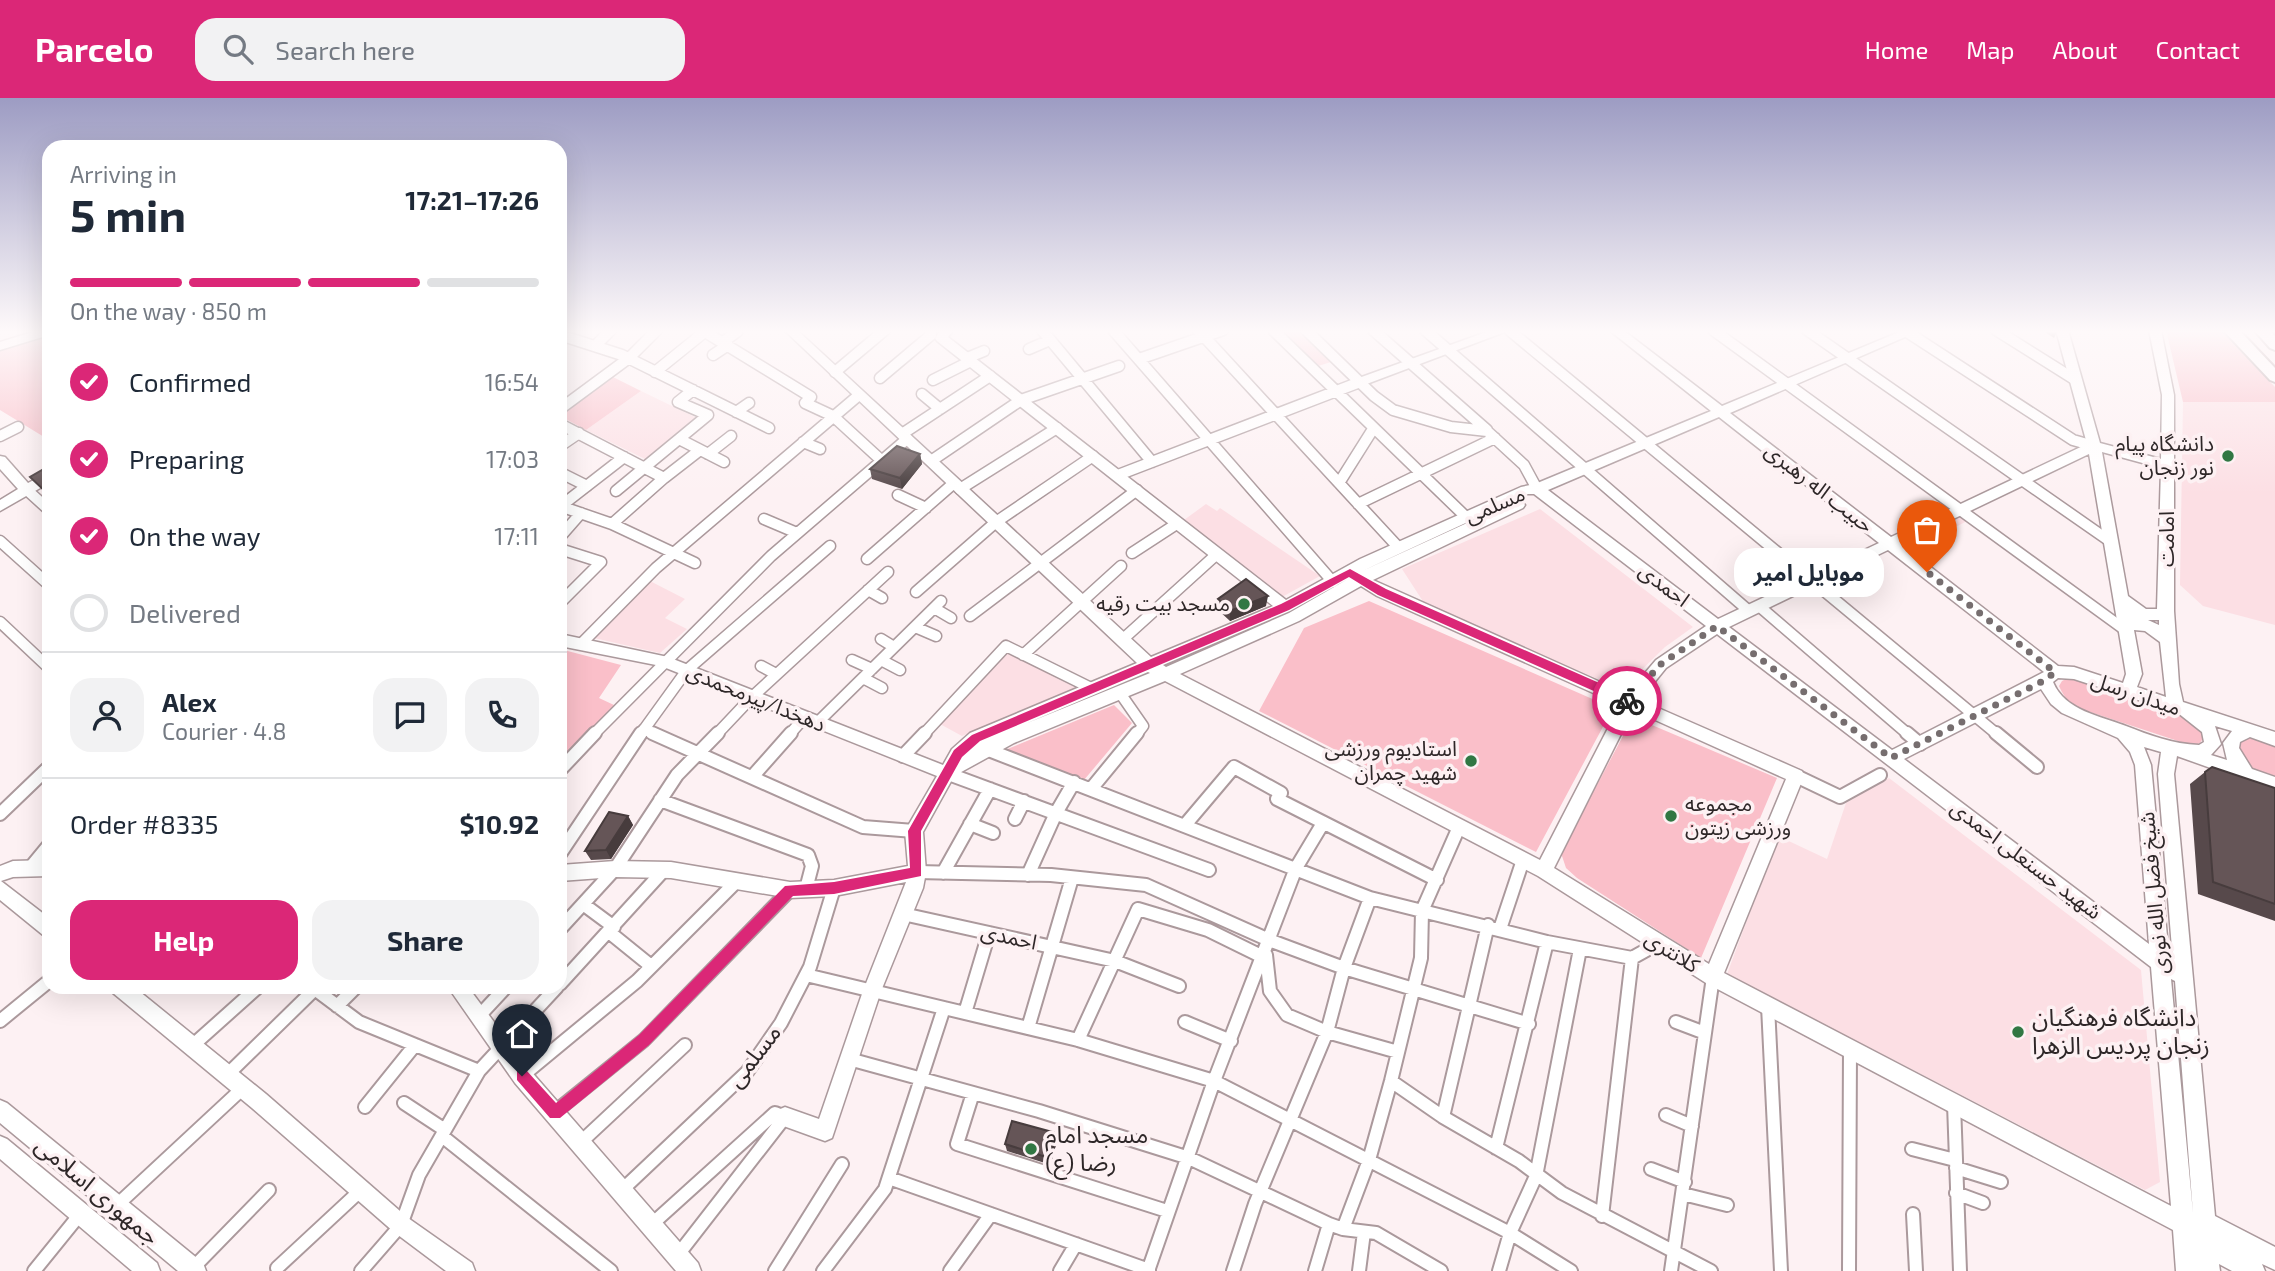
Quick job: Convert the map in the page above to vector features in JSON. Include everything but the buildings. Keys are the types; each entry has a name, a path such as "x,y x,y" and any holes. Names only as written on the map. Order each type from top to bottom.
{"main road":[{"name":"کلانتری","path":"848,385 1122,640 1158,670 1544,871 1713,977 1954,1104 2193,1223 2275,1259"},
{"path":"1001,385 1285,607"},
{"name":"حبیب اله رهبری","path":"1685,385 1890,544 2050,676"},
{"path":"1537,489 1784,385"},
{"path":"2076,385 2094,446 2127,629 2134,674 2133,681 2126,690"},
{"name":"امامت","path":"2166,385 2166,611 2171,684 2180,708"},
{"path":"1544,871 1629,702 1661,664 1717,626 2094,446 2168,465"},
{"path":"0,460 27,489"},
{"path":"0,506 42,481"},
{"name":"مسلمی","path":"1537,489 1535,496 1356,576 1398,547 1527,490 1537,489"},
{"name":"احمدی","path":"1537,489 1891,758"},
{"path":"785,1117 825,1131 872,991 914,888 917,872 915,831 958,754 976,738 1093,689 1158,670 1294,617 1356,576"},
{"path":"946,773 986,749 1119,693 1158,670 1333,582 1356,576 1382,592 1796,776 1713,977"},
{"path":"2121,598 2143,614 2161,615 2166,611"},
{"path":"2127,629 2134,624 2154,628 2169,641"},
{"name":"دهخدا/پیرمحمدی","path":"567,641 663,661 946,773"},
{"name":"میدان رسل","path":"2074,673 2126,690 2180,708 2209,729 2213,744 2202,752 2176,750 2068,709 2053,696 2050,676 2074,673"},
{"path":"1891,758 2050,676"},
{"path":"2180,708 2275,739"},
{"name":"شیخ فضل الله نوری","path":"2122,731 2137,749 2143,765 2160,963 2193,1223"},
{"path":"2246,774 2236,764 2230,745 2232,738 2239,733 2250,731"},
{"path":"2176,750 2275,783"},
{"name":"شیخ فضل الله نوری","path":"2176,750 2166,774 2183,976 2193,1223 2187,1271"},
{"name":"شهید حسنعلی احمدی","path":"1891,758 2160,963 2183,976"},
{"path":"0,874 13,869 42,868"},
{"path":"567,874 615,869 664,870 735,883 798,890 834,888 917,872"},
{"path":"0,889 42,923"},
{"path":"129,994 401,1225 464,1271"},
{"path":"463,994 522,1076 684,1263"},
{"name":"جمهوری اسلامی","path":"0,1110 194,1270"},
{"name":"جمهوری اسلامی","path":"2,1151 149,1271"},
{"path":"2193,1223 2206,1246 2209,1271"},
{"path":"2206,1246 2254,1271"}],"street":[{"path":"567,404 593,385"},
{"path":"682,385 769,428"},
{"path":"785,385 811,397 806,402 833,416 881,460"},
{"path":"567,763 663,661 848,485 881,460 904,437 977,385"},
{"path":"931,461 1021,400 1066,385"},
{"path":"1088,385 1152,462"},
{"path":"1161,385 1333,582"},
{"path":"1248,385 1398,547"},
{"path":"1328,385 1466,517"},
{"path":"1118,475 1353,385"},
{"path":"1363,385 1393,410 1451,427 1491,434"},
{"path":"1436,385 1524,465 1537,489"},
{"path":"1487,385 1584,468 1920,744"},
{"path":"1573,385 2037,767"},
{"path":"1787,385 2127,629"},
{"path":"1886,385 2111,542"},
{"path":"1990,385 2073,440 2094,446"},
{"path":"616,491 708,415 678,402 693,390"},
{"path":"922,394 940,409"},
{"path":"580,644 674,552 859,395"},
{"path":"736,412 749,403"},
{"path":"0,436 18,427"},
{"path":"567,427 664,478"},
{"path":"867,559 926,508 957,486 1057,428"},
{"path":"1339,483 1373,429"},
{"path":"567,441 579,433"},
{"path":"1358,504 1422,475 1491,434"},
{"path":"612,524 664,478 701,450 731,436"},
{"path":"679,439 724,462"},
{"path":"701,450 706,440"},
{"path":"803,442 820,449"},
{"path":"916,592 996,522 1093,456"},
{"path":"567,501 624,457"},
{"path":"567,476 587,486"},
{"path":"27,489 42,503"},
{"path":"970,616 1137,491"},
{"path":"898,495 926,508"},
{"path":"567,508 612,524 695,563"},
{"path":"567,529 581,513"},
{"path":"764,519 797,533"},
{"path":"1132,553 1178,523"},
{"path":"0,541 42,579"},
{"path":"567,844 687,670 830,546"},
{"path":"567,551 601,562 567,596"},
{"path":"1122,640 1217,554"},
{"path":"1023,654 1083,603 1121,565"},
{"path":"567,921 615,869 677,775 751,698 888,572"},
{"path":"868,590 882,597"},
{"path":"752,778 811,720 863,678 937,605 951,618"},
{"path":"0,622 42,661"},
{"path":"915,627 936,636"},
{"path":"881,639 894,647"},
{"path":"903,756 1006,646 1093,689"},
{"path":"799,654 811,661"},
{"path":"852,660 872,669"},
{"path":"881,660 900,670"},
{"path":"761,666 776,674"},
{"path":"863,678 882,688"},
{"path":"1091,789 1143,726 1119,693"},
{"path":"644,729 863,827 915,831"},
{"path":"986,749 1370,898 1547,942 1632,958 1659,943"},
{"path":"1185,825 1234,767 1282,793 1277,799 1437,880"},
{"path":"946,773 1209,870"},
{"path":"0,814 42,774"},
{"path":"1796,776 1840,797 1880,775"},
{"path":"1028,875 1056,813 1074,782"},
{"path":"943,873 990,789"},
{"path":"555,1112 644,1040 798,890 812,866 808,855 660,800"},
{"path":"1015,819 1024,801"},
{"path":"889,1178 1148,1271 1214,1081 1296,868 1324,823"},
{"path":"970,824 993,833"},
{"path":"1343,1229 1370,1160 1391,1081 1421,958 1422,911 1459,827"},
{"path":"30,869 42,854"},
{"path":"1443,1117 1470,1005 1494,927 1523,860"},
{"path":"567,976 664,870"},
{"path":"917,872 1072,877 1146,885 1266,949"},
{"path":"1028,1028 1072,877"},
{"path":"522,1076 651,966 735,883"},
{"name":"مسلمی","path":"622,1190 747,1072 781,1023 806,975 834,888"},
{"path":"1233,1271 1261,1192 1327,1032 1344,968 1370,898"},
{"path":"583,904 651,966"},
{"path":"1078,1040 1138,909 1266,949 1414,987 1529,1024"},
{"name":"احمدی","path":"904,914 1115,961 1179,986"},
{"path":"965,1013 989,933"},
{"path":"1496,1148 1529,1024 1547,942"},
{"path":"1266,949 1270,991 1287,1015 1327,1032 1398,1052"},
{"path":"1499,1271 1510,1233 1536,1176 1580,949"},
{"path":"1602,1216 1632,958"},
{"path":"806,975 1078,1040 1214,1081 1510,1233 1571,1271"},
{"path":"1671,1271 1713,977"},
{"path":"0,1021 42,987"},
{"path":"192,1046 249,994"},
{"path":"116,1206 235,1082 309,994"},
{"path":"322,994 359,1022 479,1071"},
{"path":"337,1006 349,994"},
{"path":"480,1015 500,994"},
{"path":"361,1271 401,1225 419,1175 479,1071 549,994"},
{"path":"1768,1006 1781,1271"},
{"path":"823,1271 885,1189 944,1008"},
{"path":"1185,1022 1231,1041"},
{"path":"1676,1022 1705,1033"},
{"path":"365,1107 415,1045"},
{"path":"581,1142 685,1045"},
{"path":"1849,1271 1850,1049"},
{"path":"849,1059 1189,1158 1329,1224 1343,1229 1376,1233 1441,1271"},
{"path":"1391,1081 1443,1117 1519,1161 1536,1176 1602,1216 1711,1271"},
{"path":"973,1093 957,1144 1167,1211"},
{"path":"404,1103 611,1271"},
{"path":"1954,1104 1960,1271"},
{"path":"651,1224 775,1113 785,1117 684,1263"},
{"path":"1666,1115 1692,1126"},
{"path":"1912,1149 2001,1182"},
{"path":"775,1271 842,1164"},
{"path":"1651,1169 1684,1188 1727,1205"},
{"path":"194,1270 269,1190"},
{"path":"277,1268 361,1190"},
{"path":"1956,1193 1983,1203"},
{"path":"34,1271 81,1213"},
{"path":"950,1271 991,1214"},
{"path":"1913,1214 1916,1271"},
{"path":"1315,1271 1329,1224"},
{"path":"1359,1271 1364,1232"},
{"path":"1060,1271 1076,1244"}],"shaded area":[{"path":"0,385 42,385 42,436 0,410"},
{"path":"599,385 628,385 641,391 586,430 567,420 567,408"},
{"path":"2179,385 2273,385 2275,387 2275,402 2183,402"},
{"path":"641,391 697,418 645,459 586,430"},
{"path":"2183,402 2275,402 2275,625 2203,606 2180,585"},
{"path":"1206,504 1217,511 1220,508 1320,576 1282,597 1184,520"},
{"path":"1540,509 1693,627 1665,647 1624,687 1617,687 1426,606 1402,569"},
{"path":"1960,514 1969,520 1913,549 1905,542"},
{"path":"650,581 685,599 665,618 687,629 660,653 594,638"},
{"name":"استادیوم ورزشی شهید چمران","path":"1369,601 1613,708 1536,852 1259,711 1304,628"},
{"path":"567,651 621,665 599,698 614,705 567,756"},
{"path":"1010,651 1077,687 962,736 940,724"},
{"path":"2068,678 2186,716 2199,727 2204,737 2200,743 2193,746 2084,710 2075,706 2061,691 2059,686"},
{"path":"1114,705 1132,723 1084,780 1005,750"},
{"name":"مجموعه ورزشی زیتون","path":"1633,717 1777,778 1701,958 1577,878 1566,868 1561,853"},
{"path":"2244,737 2275,745 2275,778 2248,770 2236,745"},
{"path":"1889,778 2141,970 2160,1182 2145,1190 1726,977 1778,836 1827,859 1846,803"}],"way so far":[{"path":"1627,701 1629,702 1661,664 1717,626 1891,758 2045,680 2055,672 1927,572"}],"place":[{"name":"دانشگاه پیام نور زنجان","path":"2228,456"},
{"name":"موبایل امیر","path":"1927,572"},
{"name":"مسجد بیت رقیه","path":"1244,604"},
{"name":"استادیوم ورزشی شهید چمران","path":"1471,761"},
{"name":"مجموعه ورزشی زیتون","path":"1671,816"},
{"name":"دانشگاه فرهنگیان زنجان پردیس الزهرا","path":"2018,1032"},
{"name":"مسجد امام رضا (ع)","path":"1031,1149"}],"route":[{"path":"522,1076 555,1112 644,1040 790,890 834,888 917,872 915,831 958,754 976,738 1285,607 1350,573 1382,592 1627,701"}]}
